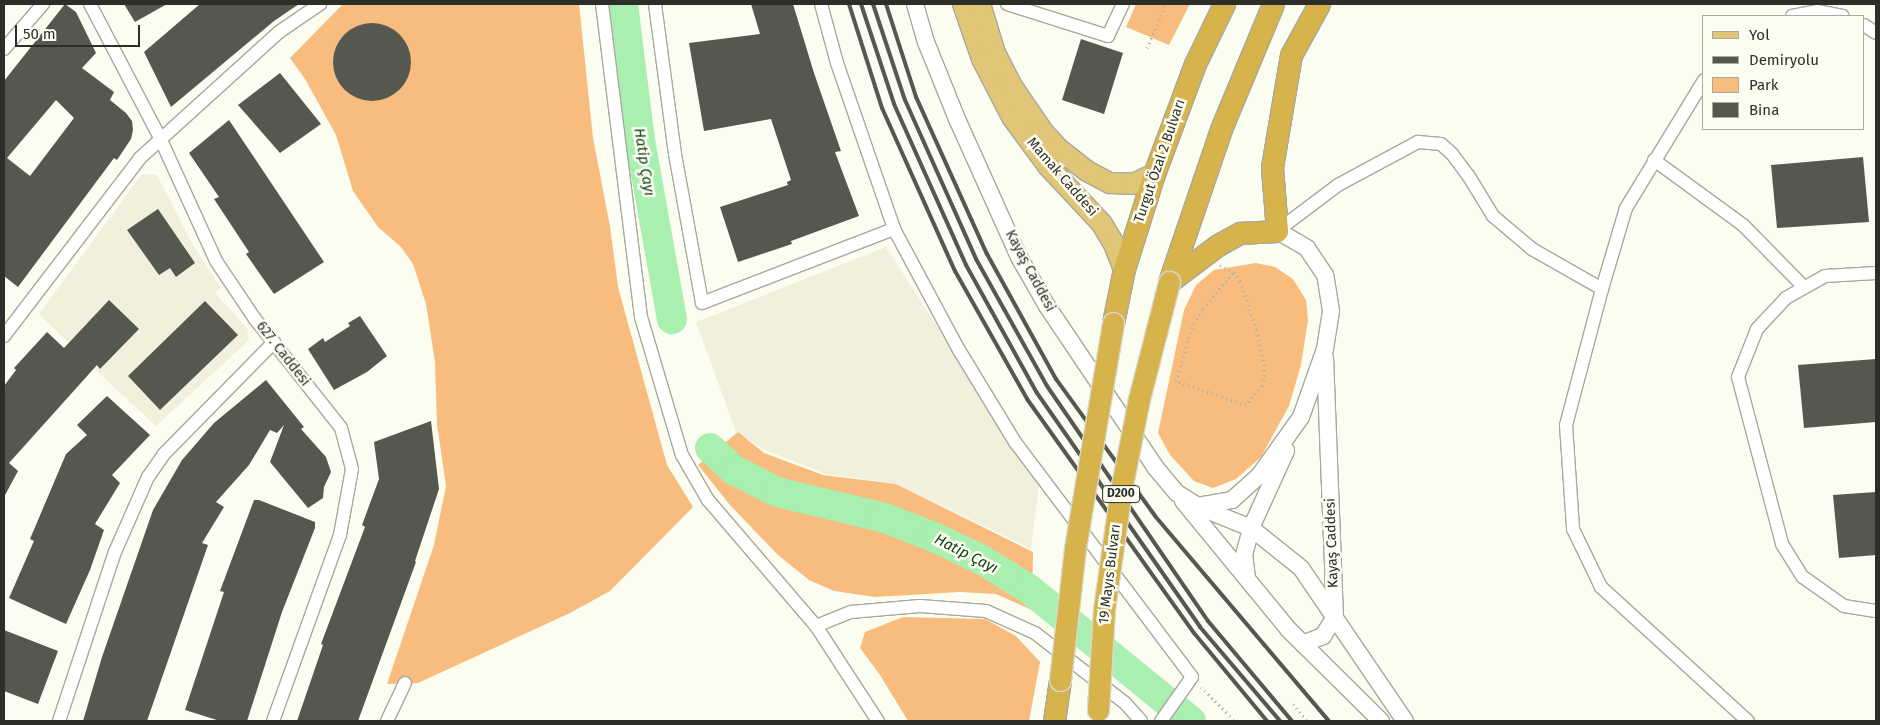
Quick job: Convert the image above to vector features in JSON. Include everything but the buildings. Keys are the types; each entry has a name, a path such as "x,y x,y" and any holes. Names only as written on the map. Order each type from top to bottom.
{"highway":[{"name":"Turgut Özal 2 Bulvarı","path":"1054,720 1075,548 1124,269 1154,174 1195,64 1224,4"},
{"name":"D200","path":"1169,282 1222,129 1273,4"},
{"path":"1169,282 1201,257 1240,233 1277,231 1272,167 1292,55 1319,4"},
{"name":"19 Mayıs Bulvarı","path":"1098,716 1104,609 1121,490 1139,399 1169,282"}],"main road":[{"name":"Mamak Caddesi","path":"963,4 982,59 1012,117 1048,166 1102,224 1113,242 1124,269"},
{"name":"Mamak Caddesi","path":"980,4 995,53 1011,85 1044,133 1060,150 1087,171 1110,183 1133,184 1154,174"}],"street":[{"path":"4,49 43,4"},
{"name":"627. Caddesi","path":"90,4 160,138 216,262 274,342 341,428 352,469 340,535 274,721"},
{"path":"4,336 140,158 279,32 320,4"},
{"path":"602,4 641,317 682,455 708,500 816,626 878,721"},
{"path":"655,4 675,154 702,303 894,229"},
{"path":"821,4 838,63 894,229 959,350 1015,442 1192,677 1163,719"},
{"name":"Kayaş Caddesi","path":"915,4 926,42 957,119 1019,257 1047,306 1155,467 1177,493 1198,506 1251,528 1301,568 1406,721"},
{"path":"1007,4 1108,36 1123,4"},
{"path":"1796,15 1817,10 1839,15"},
{"path":"1865,26 1876,33"},
{"path":"1702,83 1626,208 1602,289 1566,425 1573,529 1601,587 1748,721"},
{"path":"1277,231 1338,186 1418,142 1441,144 1452,154 1468,175 1493,216 1532,249 1602,289"},
{"path":"1654,160 1743,224 1804,287"},
{"name":"Kayaş Caddesi","path":"1198,506 1232,500 1259,476 1301,418 1325,349 1331,311 1325,275 1307,248 1277,231"},
{"path":"1876,273 1825,276 1786,298 1757,329 1738,377 1782,544 1803,577 1817,587 1844,606 1876,611"},
{"path":"58,721 115,552 148,477 164,454 274,342"},
{"name":"Kayaş Caddesi","path":"1325,349 1335,617"},
{"path":"1247,580 1244,555 1251,528 1301,418"},
{"path":"1177,493 1247,580 1303,644 1381,721"},
{"path":"816,626 851,612 910,606 986,611 1036,633 1125,702 1142,721"},
{"path":"1303,644 1323,636 1335,617"},
{"path":"388,721 405,683"}],"path":[{"path":"1146,48 1166,4"},
{"path":"1201,257 1234,272 1240,281 1257,330 1266,370 1262,386 1246,404 1176,380 1192,328 1203,308 1234,272"},
{"path":"1192,677 1235,721"},
{"path":"1293,704 1307,721"}],"shaded area":[{"path":"142,174 157,175 193,245 221,288 215,293 247,328 249,340 156,426 39,314"},
{"path":"886,247 1039,485 1031,549 897,484 826,474 765,450 736,432 696,322"}],"green space":[{"path":"343,4 579,4 593,138 610,226 618,287 667,465 693,507 610,591 570,613 418,683 387,684 434,545 446,486 437,424 435,362 426,304 413,264 401,247 378,227 353,191 336,135 305,79 290,58"},
{"path":"1136,4 1190,4 1169,45 1126,27"},
{"path":"1256,263 1275,267 1293,279 1306,300 1308,320 1301,365 1289,406 1261,457 1236,479 1213,488 1194,481 1170,455 1158,433 1184,310 1196,285 1214,270"},
{"path":"738,432 764,453 823,475 896,484 1033,552 1032,610 996,594 960,592 875,597 834,591 809,580 778,555 730,505 698,465"},
{"path":"903,617 985,619 1016,636 1040,662 1029,721 908,721 880,675 860,648 865,632"}],"waterway":[{"name":"Hatip Çayı","path":"623,4 640,140 672,319"},
{"name":"Hatip Çayı","path":"710,448 734,470 777,492 885,518 934,537 982,560 1029,589 1191,721"}],"railway":[{"path":"849,4 882,108 955,271 1027,399 1194,633 1267,721"},
{"path":"861,4 894,104 966,265 1037,393 1200,627 1280,721"},
{"path":"873,4 905,100 976,259 1047,386 1208,621 1292,721"},
{"path":"886,4 916,97 987,254 1056,379 1155,516 1329,721"}]}
